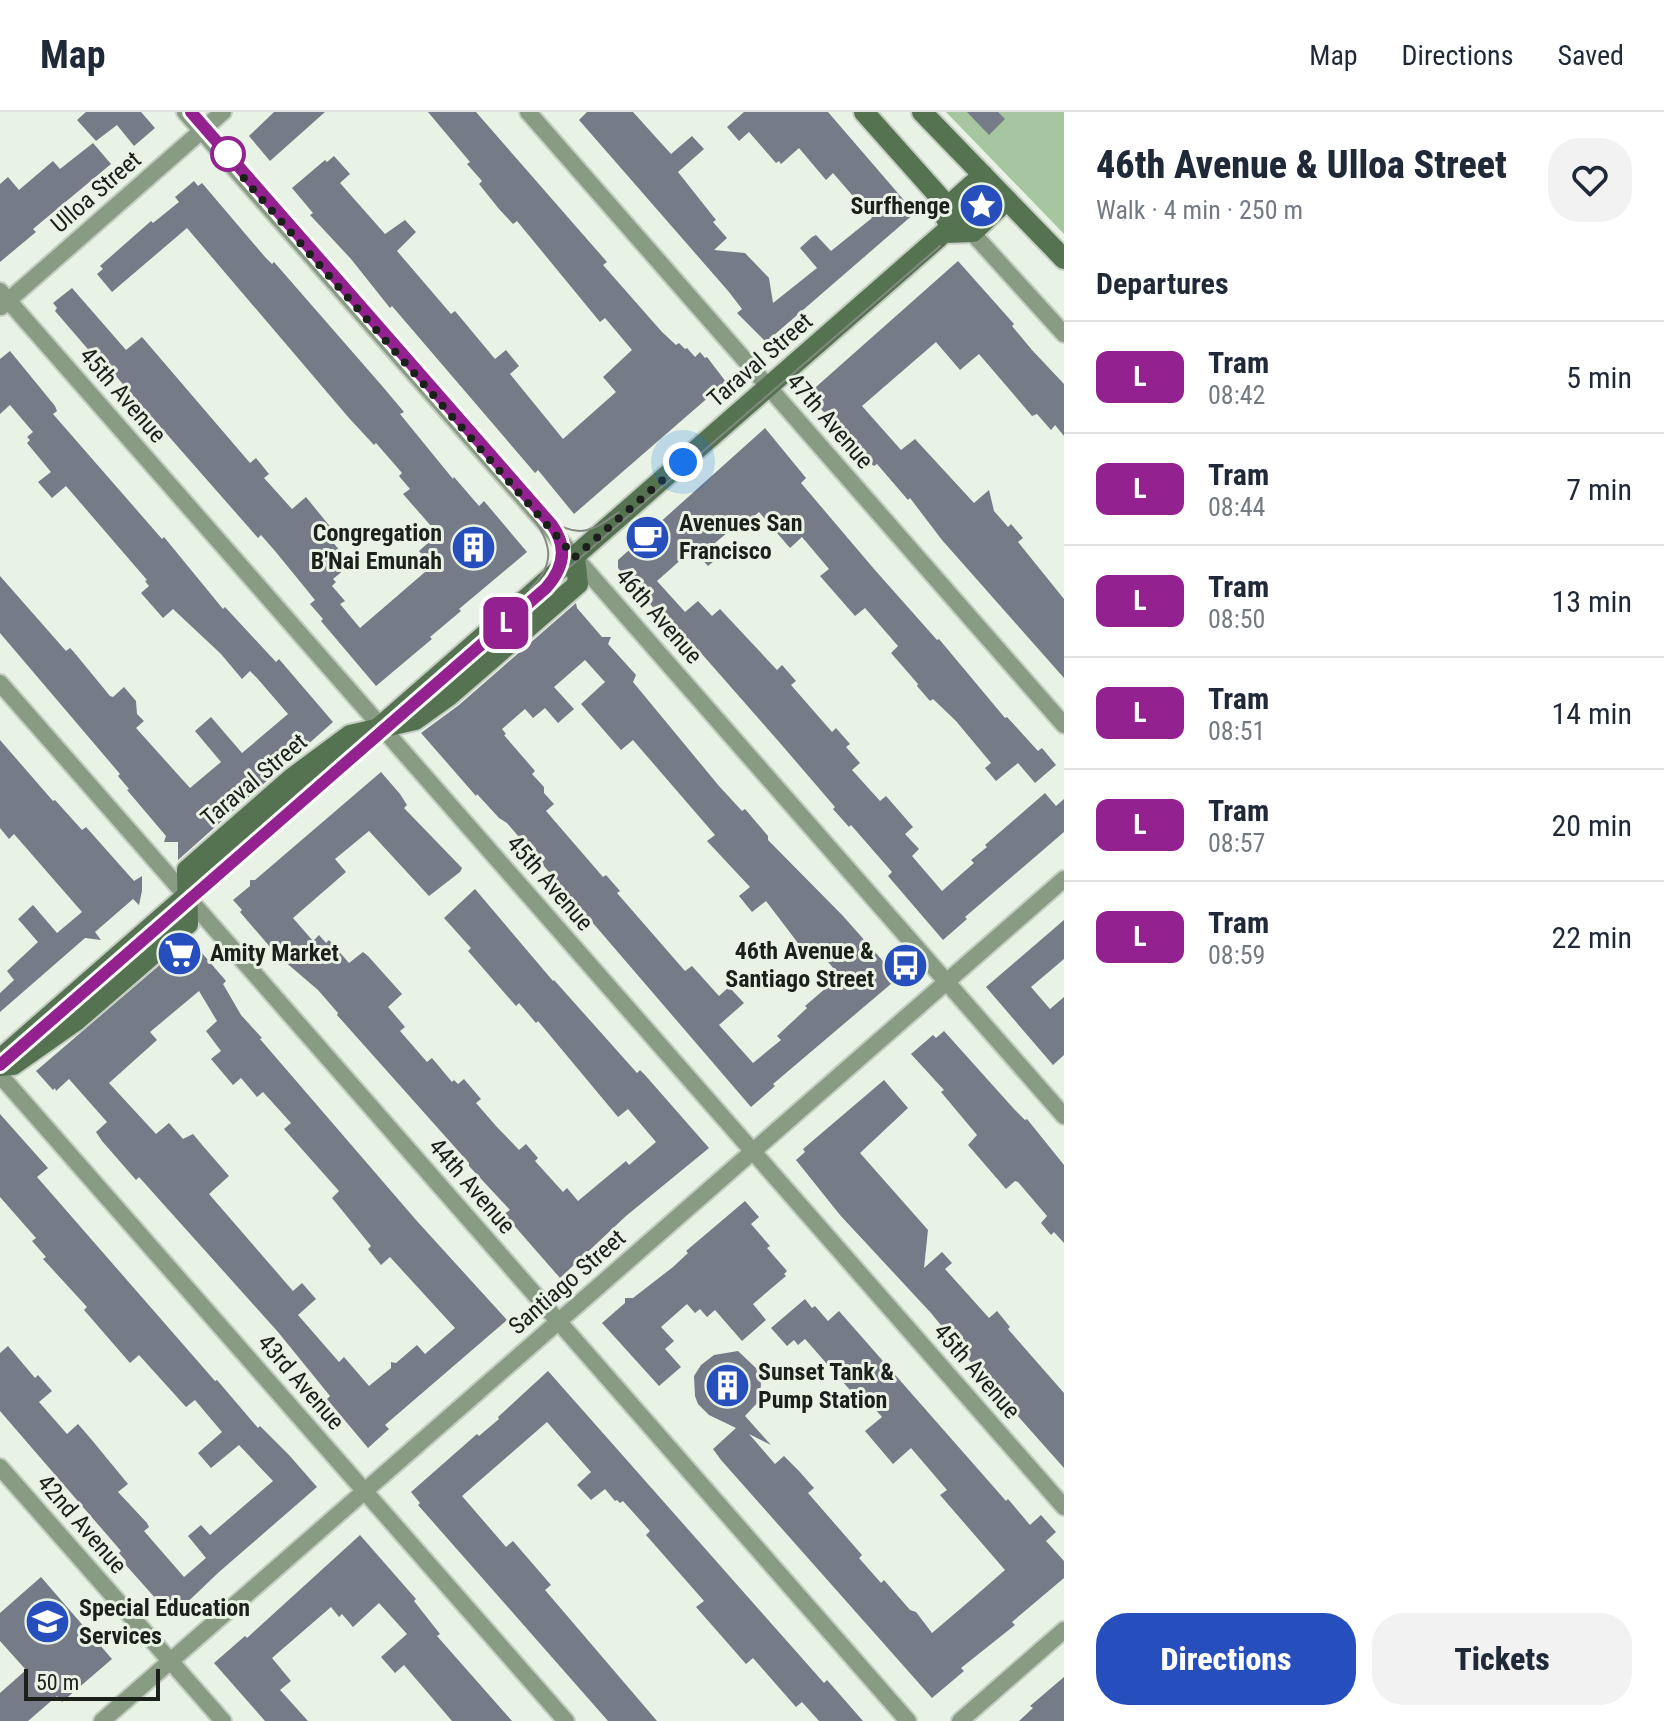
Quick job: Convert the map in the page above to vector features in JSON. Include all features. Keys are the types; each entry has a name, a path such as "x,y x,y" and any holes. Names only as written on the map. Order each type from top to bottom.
{"street":[{"name":"46th Avenue","path":"185,112 1064,1116"},
{"name":"Ulloa Street","path":"3,300 223,112"},
{"name":"47th Avenue","path":"528,112 1064,725"},
{"path":"864,112 956,223 1064,334"},
{"path":"922,112 1064,259"},
{"name":"Taraval Street","path":"956,223 983,175"},
{"name":"Taraval Street","path":"0,1059 956,223 1007,200"},
{"name":"45th Avenue","path":"3,300 381,726 1064,1507"},
{"name":"44th Avenue","path":"0,683 908,1721"},
{"name":"Santiago Street","path":"102,1721 1064,879"},
{"path":"0,1066 13,1065 77,1020 188,924 187,896"},
{"name":"43rd Avenue","path":"0,1075 566,1721"},
{"name":"42nd Avenue","path":"0,1467 223,1721"},
{"path":"960,1721 1064,1630"}],"green space":[{"path":"946,112 1064,112 1064,234"}],"building":[{"path":"86,112 141,112 155,128 134,146 117,125 96,141 77,120"},
{"path":"274,112 325,112 270,161 249,136"},
{"path":"428,112 476,112 607,262 603,265 662,332 695,357 700,352 707,357 726,382 574,514 392,306 390,308 310,215 313,213 292,188 334,156 350,174 340,183 385,234 405,220 416,232 397,251 451,314 455,311 495,359 506,350 519,366 510,374 563,439 616,392 603,377 632,350 605,318 600,322 517,221 513,224 499,209 479,184 482,181 467,164 470,162"},
{"path":"587,112 633,112 671,154 692,136 704,149 678,172 727,238 714,250 745,253 769,278 773,303 817,268 800,248 812,237 816,235 831,251 872,218 833,173 826,180 799,148 781,164 779,161 776,163 749,132 739,141 727,127 744,112 828,112 915,213 766,342 737,313 742,309 729,292 579,120"},
{"path":"967,112 998,112 1005,119 989,135"},
{"path":"93,143 111,164 33,229 36,232 0,262 0,184 8,177 19,190 53,161 60,169"},
{"path":"194,181 198,186 202,183 383,387 404,412 400,414 453,479 479,506 484,501 527,552 459,609 461,611 430,637 432,639 376,686 321,621 323,619 310,604 315,600 275,551 261,535 258,538 55,311 57,308 53,303 72,288 126,350 142,337 250,463 256,458 269,474 264,478 292,509 306,497 332,529 326,534 351,564 333,579 336,582 332,586 345,601 340,604 360,628 432,566 419,551 428,543 421,534 431,526 403,494 410,489 399,476 402,473 349,418 187,228 112,292 97,274 103,269 100,266 151,221 153,223 179,202 175,197"},
{"path":"958,261 1064,384 1064,436 1055,425 1051,430 1037,414 1032,416 979,354 960,370 936,342 862,406 901,450 915,439 974,503 989,490 994,511 1023,538 1018,542 1064,599 1064,678 942,540 910,498 908,500 877,464 874,466 863,457 808,394"},
{"path":"10,351 55,406 57,411 53,414 162,539 164,537 223,609 225,607 276,662 279,659 333,722 178,860 178,842 164,842 166,836 127,790 118,776 120,774 0,633 0,576 66,651 70,648 73,651 110,696 113,697 124,687 136,701 137,714 144,721 136,728 190,788 221,762 195,731 211,717 242,753 288,714 250,671 242,679 221,654 173,609 163,618 141,593 149,586 147,580 66,486 52,498 38,482 51,472 27,443 30,440 27,437 33,432 10,405 0,414 0,359"},
{"path":"765,428 806,478 801,483 874,569 939,639 1005,718 1038,751 1042,748 1056,765 1035,783 1018,763 996,781 985,768 991,763 956,721 933,699 930,701 917,686 891,653 898,646 865,608 855,616 820,576 829,569 802,537 790,548 759,512 744,525 741,521 715,543 724,553 708,566 693,549 657,581 685,612 698,601 712,616 720,609 777,670 782,665 796,681 791,685 832,732 836,728 850,744 846,747 860,763 852,770 880,801 886,796 913,827 905,834 919,849 912,856 942,891 974,863 971,860 987,847 985,845 1045,793 1056,806 1064,799 1064,832 965,917 967,919 943,940 888,876 892,872 833,809 835,807 780,743 701,653 687,638 683,641 618,568 618,560"},
{"path":"576,603 602,637 611,637 608,644 636,675 633,682 719,786 742,811 745,809 768,840 843,916 898,978 773,1084 775,1086 751,1107 507,823 476,796 421,733 459,705","holes":["585,660 605,682 581,704 621,750 633,740 715,835 707,841 750,887 739,896 752,912 766,901 804,951 812,943 840,976 805,1006 807,1008 777,1036 781,1040 753,1063 719,1025 744,1003 729,987 719,996 692,966 685,971 617,893 620,891 606,875 603,877 546,811 554,804 532,774 535,771 504,735 502,729 525,709 533,718 545,708 558,723 574,709 554,687"]},
{"path":"0,740 53,801 82,830 86,827 134,881 142,876 142,891 139,905 133,899 95,932 101,940 85,938 0,1012 0,993 14,980 7,971 38,942 18,919 33,905 57,933 82,912 14,834 9,839 0,828"},
{"path":"381,772 400,794 407,805 404,808 462,868 429,896 369,831 335,859 346,872 293,918 313,941 319,935 326,943 329,940 349,963 363,952 368,956 402,994 388,1007 405,1027 400,1031 427,1062 432,1058 452,1082 454,1080 458,1084 464,1079 481,1099 476,1103 496,1126 519,1150 526,1144 538,1158 535,1161 563,1192 567,1188 578,1201 626,1161 629,1165 656,1142 628,1109 618,1117 538,1021 536,1023 519,1003 516,1006 444,918 475,889 553,981 637,1073 640,1070 645,1075 709,1148 626,1216 560,1278 504,1214 510,1210 318,990 276,954 233,900 250,886 250,880 255,880"},
{"path":"1064,920 1064,959 1031,987 1050,1009 1064,997 1064,1055 1053,1065 986,987"},
{"path":"190,939 226,981 223,984 241,1015 260,1039 507,1320 385,1425 389,1429 368,1448 278,1332 139,1177 136,1180 102,1141 96,1132 107,1122 69,1079 56,1091 36,1071","holes":["199,991 217,1021 206,1031 221,1051 211,1059 233,1085 241,1078 257,1097 263,1092 291,1123 284,1129 339,1191 332,1198 371,1246 368,1249 381,1265 390,1257 455,1328 425,1354 417,1345 396,1363 391,1362 391,1368 369,1386 344,1357 339,1362 298,1315 316,1299 302,1283 293,1291 209,1194 229,1176 193,1134 183,1139 169,1123 156,1134 109,1083 157,1040 150,1032"]},
{"path":"944,1031 1014,1109 1027,1119 1064,1165 1064,1243 1054,1232 1051,1235 1041,1223 1047,1216 1018,1182 1006,1189 968,1145 977,1135 941,1092 944,1090 911,1054 933,1035 936,1038"},
{"path":"884,1080 908,1108 860,1153 928,1230 924,1268 942,1252 952,1263 945,1269 989,1318 997,1311 1010,1327 1008,1329 1064,1393 1064,1468 931,1313 840,1215 796,1160 805,1152 803,1149"},
{"path":"0,1114 48,1168 37,1177 215,1381 317,1487 174,1615 124,1563 126,1561 119,1553 121,1551 0,1411 0,1353 8,1346 35,1378 38,1375 52,1391 39,1402 67,1434 78,1424 91,1439 128,1484 118,1492 147,1523 149,1527 144,1531 184,1577 206,1558 188,1536 201,1525 210,1535 273,1481 239,1445 211,1468 198,1453 222,1432 195,1400 186,1407 139,1355 130,1363 84,1310 87,1307 43,1259 46,1257 32,1241 36,1238 0,1197"},
{"path":"745,1201 759,1217 751,1224 787,1271 786,1276 753,1304 766,1320 742,1341 715,1310 707,1317 700,1309 695,1313 687,1304 661,1327 674,1341 665,1349 681,1367 659,1386 602,1323 625,1303 625,1298 633,1298 673,1267 688,1253 686,1251"},
{"path":"805,1299 828,1321 839,1311 1006,1501 1008,1499 1030,1525 1041,1515 1056,1532 1046,1541 1064,1561 1064,1578 1012,1622 1015,1625 961,1668 964,1671 932,1698 721,1460 713,1449 736,1428 709,1415 695,1396 694,1376 701,1365 714,1355 738,1351 757,1369 761,1384 759,1401 745,1416 771,1445 749,1434 775,1464 784,1456 799,1471 814,1488 808,1493 862,1555 859,1558 881,1583 884,1580 910,1610 916,1612 932,1633 1005,1570 940,1495 947,1490 911,1448 893,1464 865,1431 882,1417 862,1394 857,1398 805,1339 798,1345 794,1340 787,1346 771,1328"},
{"path":"548,1371 824,1683 827,1680 863,1721 819,1721 802,1702 796,1707 753,1658 746,1664 696,1607 704,1601 646,1535 650,1531 623,1501 615,1501 605,1489 591,1500 577,1485 591,1472 547,1422 462,1496 506,1547 513,1541 551,1585 545,1590 657,1721 608,1721 418,1505 420,1503 411,1492 477,1434 479,1436 499,1419"},
{"path":"360,1535 416,1599 414,1601 440,1634 437,1636 512,1721 452,1721 404,1665 395,1673 381,1657 407,1634 379,1603 353,1627 331,1607 272,1658 291,1681 280,1690 308,1721 265,1721 214,1663 245,1636 247,1638"},
{"name":"Special Education Services","path":"41,1577 112,1659 62,1702 57,1696 28,1721 0,1721 0,1693 26,1670 0,1641 0,1613"},
{"path":"1064,1677 1064,1721 1019,1721 1033,1708 1030,1706"}],"tram line":[{"path":"0,1066 546,588 557,573 562,557 560,541 552,525 191,112"},
{"name":"L","path":"0,1065 546,588 562,562 562,543 552,525 191,112"},
{"path":"558,577 940,246"},
{"path":"551,520 578,531 594,528 619,512"},
{"path":"530,589 544,571 548,554 544,536 532,516"}],"place":[{"name":"Surfhenge","path":"981,206"},
{"name":"Avenues San Francisco","path":"648,537"},
{"name":"Congregation B'Nai Emunah","path":"473,547"},
{"name":"Amity Market","path":"179,953"},
{"name":"46th Avenue & Santiago Street","path":"905,965"},
{"name":"Sunset Tank & Pump Station","path":"727,1386"},
{"name":"Special Education Services","path":"48,1622"}],"route":[{"path":"228,154 245,180 575,557 683,462"}]}
